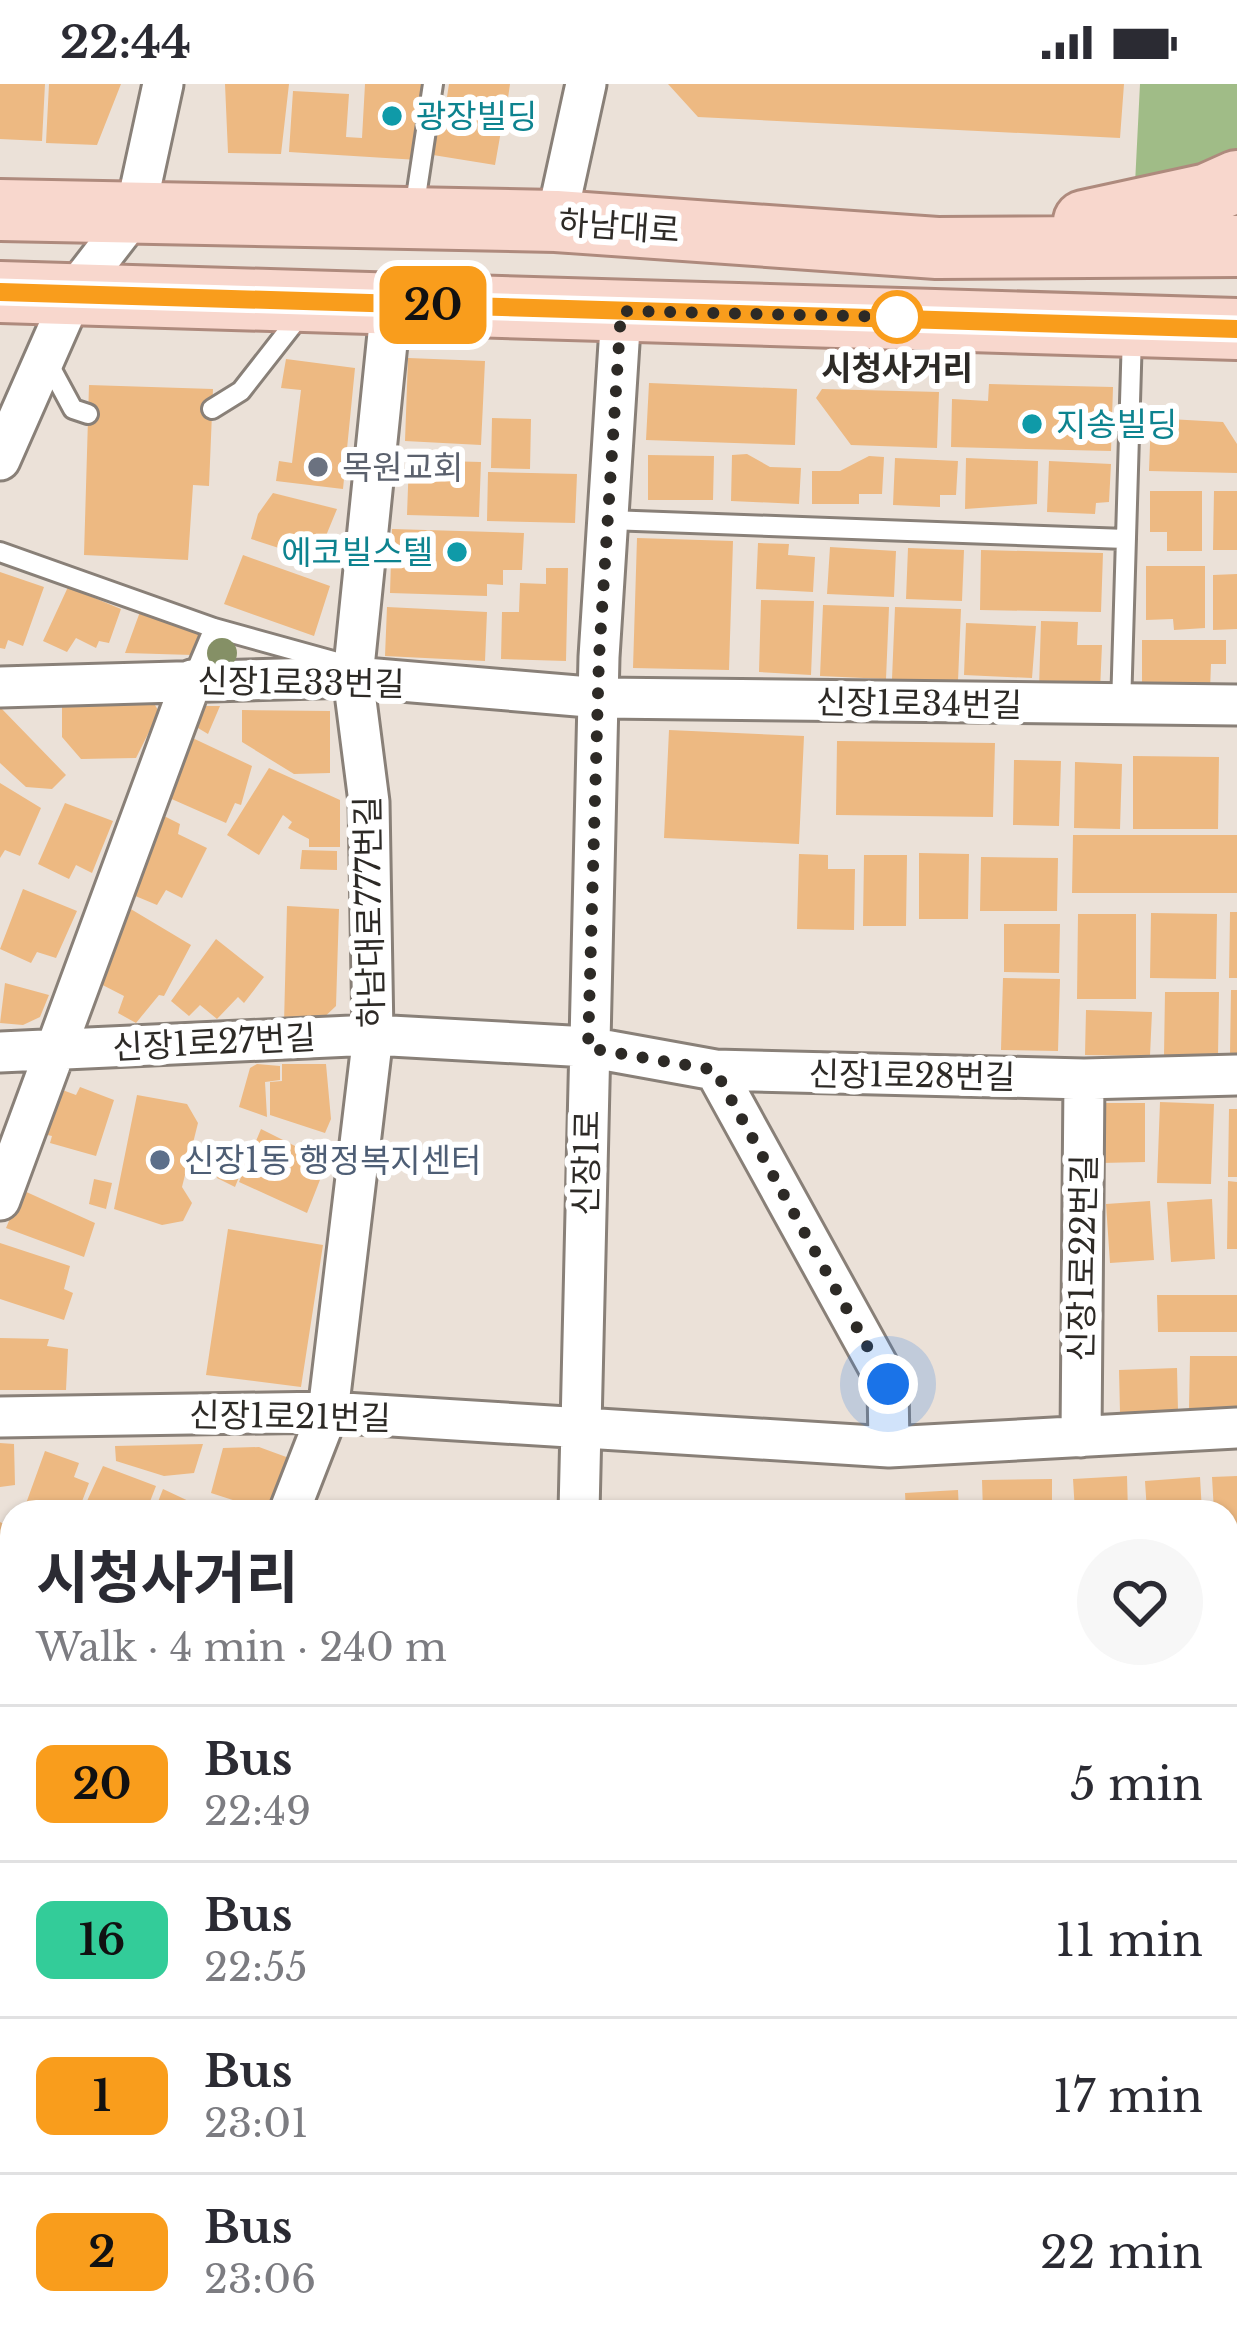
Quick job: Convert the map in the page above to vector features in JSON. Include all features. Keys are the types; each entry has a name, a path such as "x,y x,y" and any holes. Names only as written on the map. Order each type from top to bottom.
{"main road":[{"path":"937,248 1135,212 1237,182"},
{"name":"하남대로","path":"0,210 556,221 937,248 1237,246"},
{"path":"0,292 1237,329"}],"street":[{"path":"0,460 74,292 135,213 163,84"},
{"path":"556,221 586,84"},
{"name":"하남대로777번길","path":"294,1500 328,1412 374,1035 369,802 354,672 391,304"},
{"name":"신장1로","path":"579,1500 588,1048 621,311"},
{"name":"신장1로33번길","path":"0,687 354,672 601,698"},
{"name":"신장1로27번길","path":"56,1050 192,680"},
{"name":"신장1로34번길","path":"601,698 1237,705"},
{"name":"신장1로27번길","path":"0,1052 374,1035 588,1048"},
{"name":"신장1로28번길","path":"588,1048 715,1070 1084,1079 1237,1075"},
{"path":"0,1200 56,1050"},
{"path":"715,1070 888,1384 889,1447"},
{"name":"신장1로22번길","path":"1081,1437 1084,1079"},
{"name":"신장1로21번길","path":"0,1417 328,1412 581,1427"},
{"path":"581,1427 889,1447 1237,1428"}],"lane":[{"path":"412,220 433,84"},
{"path":"0,281 74,292"},
{"path":"212,409 241,391 310,300"},
{"path":"1120,707 1132,325"},
{"path":"46,359 73,409 88,414"},
{"path":"609,520 1126,539"},
{"path":"0,552 354,672"},
{"path":"192,680 214,628"}],"green space":[{"path":"1140,84 1237,84 1237,160 1135,184"}],"building":[{"path":"0,84 45,84 42,141 0,139"},
{"path":"49,84 121,84 97,145 46,143"},
{"path":"225,84 289,84 281,154 228,153"},
{"name":"광장빌딩","path":"365,84 423,84 418,160 289,152 293,91 349,94 346,137 362,138"},
{"path":"449,84 510,84 507,105 447,97"},
{"path":"668,84 1124,84 1120,138 698,117"},
{"path":"442,104 504,114 495,165 433,155"},
{"path":"408,358 485,361 481,445 405,441"},
{"path":"286,359 355,368 343,489 276,481 279,461 292,463 301,390 281,388"},
{"path":"649,383 797,389 795,445 646,440"},
{"name":"지송빌딩","path":"989,384 1113,387 1111,451 951,447 952,399 988,401"},
{"path":"89,385 213,389 209,486 193,485 188,560 84,555"},
{"path":"822,389 939,392 937,448 851,445 816,398"},
{"path":"492,418 531,419 530,469 491,468"},
{"path":"1151,418 1223,422 1237,444 1237,473 1149,471"},
{"path":"747,454 770,467 801,468 799,504 731,501 732,455"},
{"path":"648,455 714,456 713,500 648,500"},
{"path":"869,456 884,457 882,494 859,494 859,504 812,504 812,471 840,471"},
{"path":"895,458 958,461 956,495 940,495 940,507 893,505"},
{"path":"966,458 1038,461 1037,504 965,509"},
{"path":"409,460 481,462 479,517 407,515"},
{"path":"1049,461 1111,464 1109,502 1096,503 1095,514 1047,512"},
{"path":"488,472 577,474 575,523 487,521"},
{"path":"1150,491 1202,491 1202,551 1167,551 1167,532 1150,532"},
{"path":"1214,491 1237,491 1237,550 1213,550"},
{"path":"273,493 337,509 316,560 251,539 258,514"},
{"name":"에코빌스텔","path":"392,529 524,533 522,570 503,570 503,585 487,584 487,596 390,593"},
{"path":"637,538 733,541 729,670 633,668"},
{"path":"758,543 789,544 788,555 815,557 813,592 756,589"},
{"path":"830,547 896,551 894,597 827,594"},
{"path":"908,548 964,550 962,601 906,599"},
{"path":"981,550 1103,553 1101,612 980,610"},
{"path":"243,555 330,586 314,636 224,604"},
{"path":"1146,566 1205,566 1205,628 1174,630 1173,619 1146,620"},
{"path":"546,568 568,568 566,661 501,659 502,612 519,612 520,583 546,584"},
{"path":"0,572 44,587 23,646 8,640 5,649 0,648"},
{"path":"1237,574 1237,629 1213,630 1213,575"},
{"path":"68,587 121,609 109,643 99,641 96,648 76,638 67,652 43,641"},
{"path":"761,600 814,601 811,675 759,672"},
{"path":"823,605 889,607 886,679 820,676"},
{"path":"387,607 487,612 485,661 385,656"},
{"path":"895,607 961,609 958,681 892,679"},
{"path":"141,609 202,631 193,655 125,653"},
{"path":"1041,621 1078,622 1077,645 1102,645 1100,690 1039,689"},
{"path":"966,623 1036,626 1032,678 964,675"},
{"path":"1142,640 1226,640 1226,664 1211,664 1210,690 1142,689"},
{"path":"62,705 155,705 159,712 136,758 81,759 62,737"},
{"path":"188,706 220,706 208,734 183,719"},
{"path":"0,707 66,775 52,789 26,787 0,763"},
{"path":"242,710 330,711 330,773 294,774 242,742"},
{"path":"669,730 804,736 799,844 664,838"},
{"path":"184,734 252,766 241,805 235,803 226,823 158,793"},
{"path":"837,741 995,743 993,817 836,815"},
{"path":"1133,756 1219,757 1218,829 1133,829"},
{"path":"1014,760 1061,761 1059,826 1013,825"},
{"path":"1075,762 1122,764 1120,829 1074,828"},
{"path":"269,768 340,800 340,847 309,847 309,839 288,828 292,822 283,815 259,855 227,835"},
{"path":"0,783 41,808 20,856 5,850 0,858"},
{"path":"65,803 113,821 92,873 76,865 69,879 38,864"},
{"path":"156,812 180,824 178,834 207,848 182,898 166,890 157,905 121,890"},
{"path":"1073,835 1237,835 1237,893 1072,893"},
{"path":"302,850 337,851 337,870 300,869"},
{"path":"919,853 969,854 968,919 919,919"},
{"path":"799,854 828,855 828,869 855,869 854,930 797,929"},
{"path":"864,855 907,855 906,926 863,926"},
{"path":"981,857 1058,858 1057,911 980,911"},
{"path":"23,889 77,911 56,958 37,952 31,963 0,949"},
{"path":"124,905 191,945 164,996 159,995 136,1023 118,1013 124,996 85,976"},
{"path":"287,906 339,909 336,1006 317,1024 284,1023"},
{"path":"1230,912 1237,912 1237,978 1229,978"},
{"path":"1151,913 1217,914 1216,979 1150,978"},
{"path":"1078,914 1136,914 1136,999 1077,999"},
{"path":"1004,924 1060,924 1059,973 1004,972"},
{"path":"216,939 264,977 244,1003 238,997 217,1019 200,1005 189,1016 171,1001"},
{"path":"1003,978 1060,979 1058,1051 1001,1050"},
{"path":"5,983 49,995 40,1017 23,1025 0,1023"},
{"path":"1231,990 1237,990 1237,1055 1230,1054"},
{"path":"1165,992 1219,992 1218,1056 1164,1056"},
{"path":"1086,1010 1152,1012 1150,1056 1085,1055"},
{"path":"282,1064 326,1064 331,1119 325,1133 270,1115 270,1082 282,1081"},
{"path":"280,1066 280,1080 265,1082 267,1117 239,1107 250,1068"},
{"path":"80,1087 114,1100 96,1156 50,1143 52,1136 43,1134 57,1088 76,1095"},
{"path":"137,1095 187,1104 198,1123 182,1187 192,1203 183,1221 162,1225 114,1209"},
{"path":"1160,1102 1214,1104 1211,1184 1157,1183"},
{"path":"1101,1103 1145,1103 1145,1162 1101,1163"},
{"path":"1229,1109 1237,1109 1237,1177 1228,1177"},
{"path":"261,1129 327,1162 307,1213 239,1182"},
{"path":"230,1148 247,1157 235,1187 217,1178"},
{"path":"94,1179 112,1183 106,1209 89,1204"},
{"path":"1228,1181 1237,1182 1237,1249 1227,1249"},
{"path":"22,1190 95,1223 84,1257 6,1228"},
{"path":"1212,1199 1215,1259 1171,1262 1167,1202"},
{"path":"1150,1201 1154,1260 1110,1263 1106,1204"},
{"path":"228,1229 323,1245 301,1387 206,1375"},
{"path":"0,1243 70,1266 64,1289 73,1293 64,1320 0,1299"},
{"path":"1157,1295 1237,1295 1237,1332 1158,1332"},
{"path":"0,1338 49,1339 47,1346 68,1349 66,1390 0,1390"},
{"path":"1190,1356 1237,1356 1237,1408 1189,1408"},
{"path":"1177,1368 1178,1411 1120,1413 1119,1370"},
{"path":"0,1443 14,1444 15,1485 0,1487"},
{"path":"203,1444 194,1473 164,1476 116,1461 115,1446"},
{"path":"259,1447 289,1458 274,1500 233,1500 211,1493 223,1448"},
{"path":"45,1451 79,1463 74,1477 89,1483 83,1500 27,1500"},
{"path":"103,1466 156,1486 151,1500 87,1500"},
{"path":"1127,1476 1128,1500 1074,1500 1073,1479"},
{"path":"1237,1476 1237,1500 1213,1500 1212,1477"},
{"path":"1200,1477 1201,1500 1146,1500 1145,1481"},
{"path":"1052,1479 1052,1500 983,1500 982,1480"},
{"path":"163,1489 186,1500 159,1500"},
{"path":"958,1490 958,1500 905,1500 905,1493"}],"bus line":[{"name":"20","path":"0,292 1237,329"}],"place":[{"name":"광장빌딩","path":"392,116"},
{"name":"시청사거리","path":"897,317"},
{"name":"지송빌딩","path":"1032,424"},
{"name":"목원교회","path":"318,467"},
{"name":"에코빌스텔","path":"457,552"},
{"name":"신장1동 행정복지센터","path":"160,1160"}],"route":[{"path":"888,1384 715,1070 588,1048 599,657 621,311 897,317"}]}
